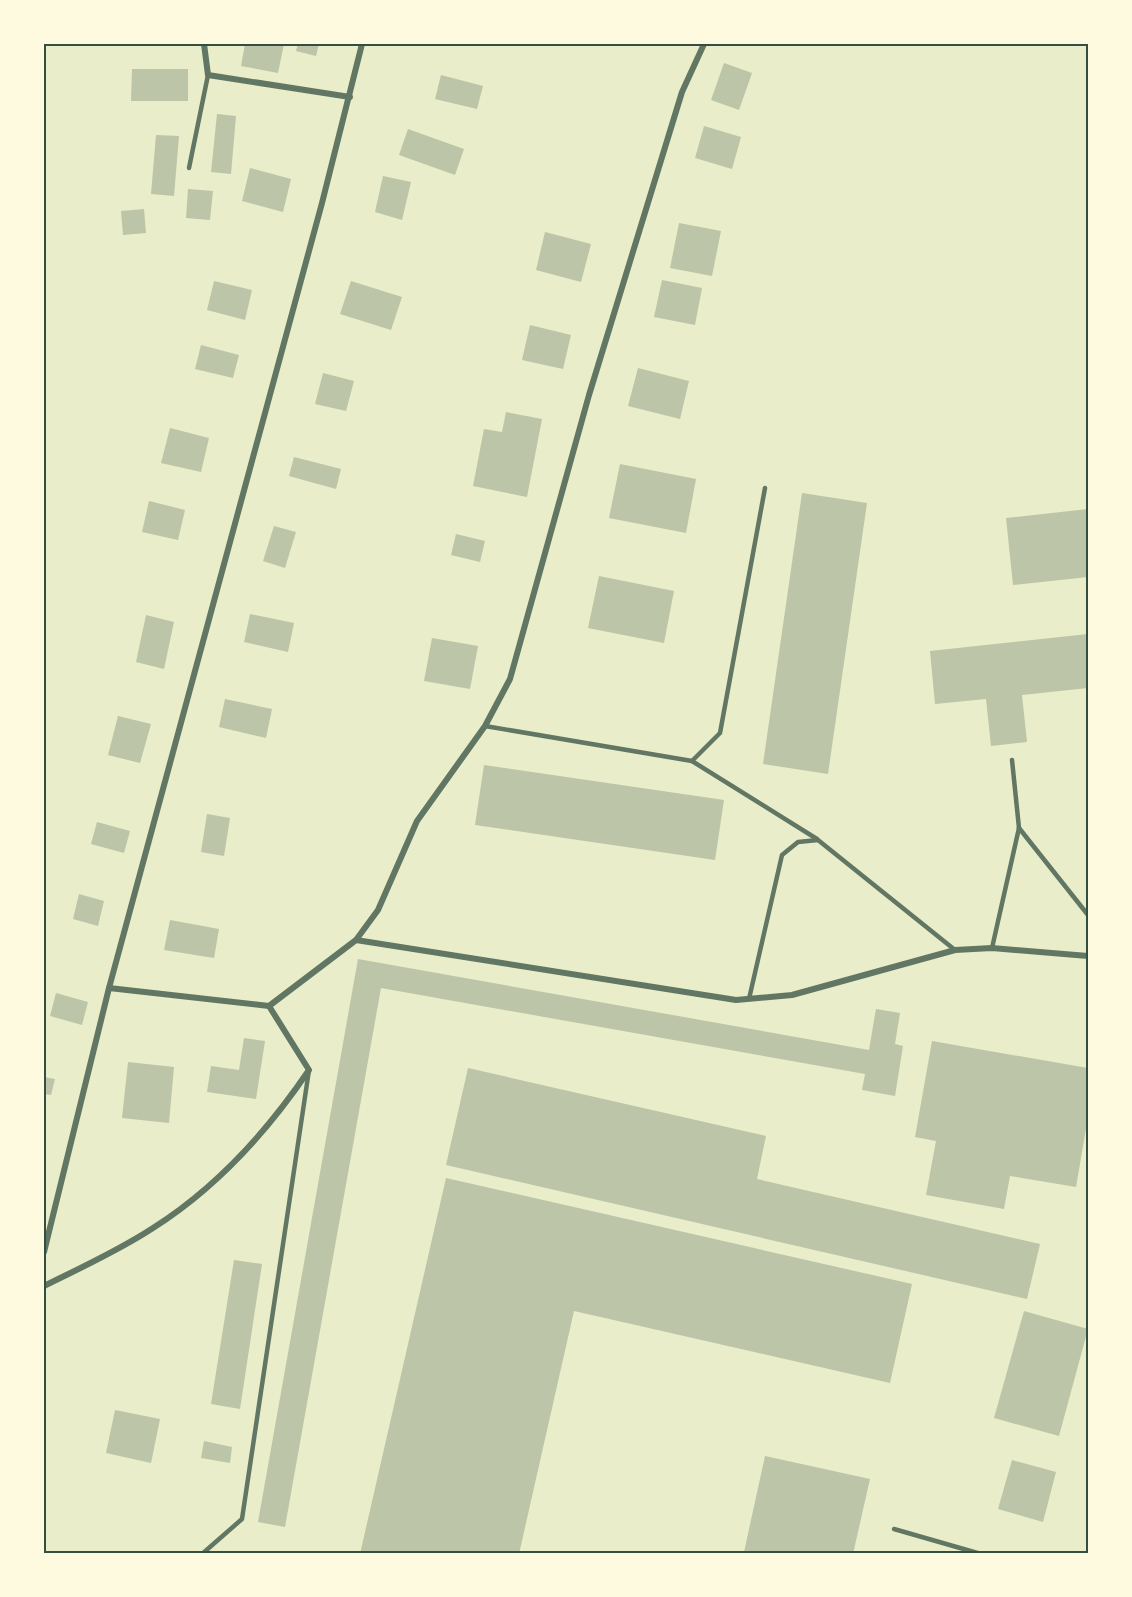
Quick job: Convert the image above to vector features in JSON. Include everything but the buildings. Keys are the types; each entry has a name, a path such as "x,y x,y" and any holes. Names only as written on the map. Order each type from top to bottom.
{"street":[{"path":"204,44 208,75 350,97"},
{"path":"44,1252 109,988 350,97 362,44"},
{"path":"109,988 269,1006 356,940 378,910 417,821 485,726 510,678 599,361 682,92 704,44"},
{"path":"356,940 736,1000 792,995 955,950 992,948 1089,956"},
{"path":"44,1286 154,1228 237,1160 280,1114 309,1070 269,1006"}],"lane":[{"path":"189,168 208,75"},
{"path":"692,761 720,734 765,488"},
{"path":"485,726 692,761 818,840 955,950"},
{"path":"992,948 1019,828 1012,760"},
{"path":"1019,828 1089,915"},
{"path":"749,999 782,855 798,842 818,840"},
{"path":"202,1554 242,1519 309,1070"},
{"path":"894,1529 981,1554"}]}
